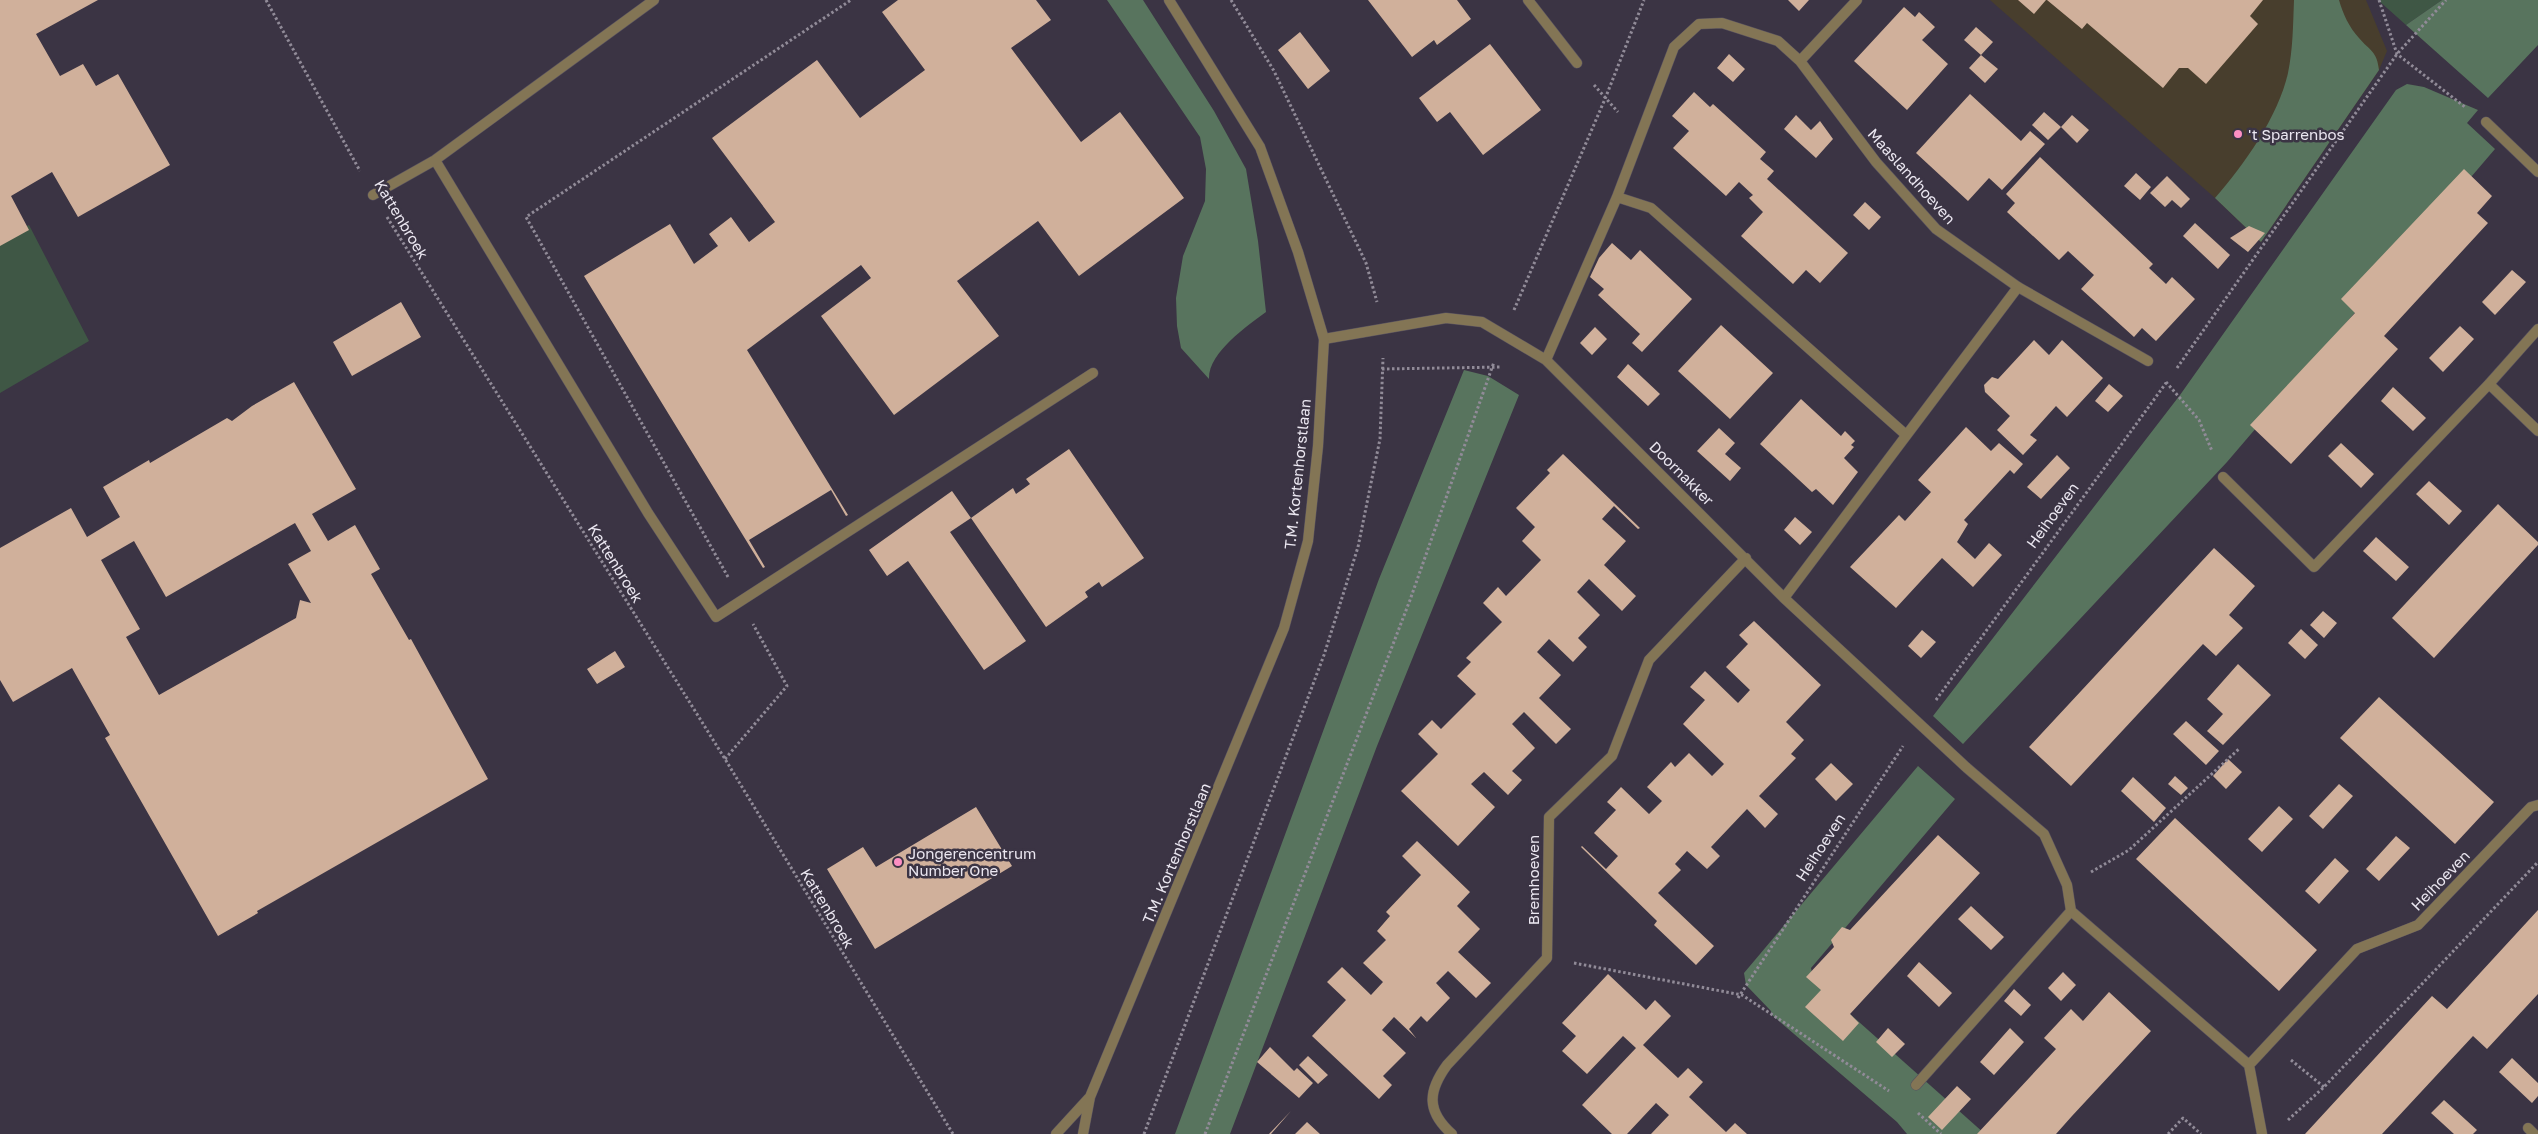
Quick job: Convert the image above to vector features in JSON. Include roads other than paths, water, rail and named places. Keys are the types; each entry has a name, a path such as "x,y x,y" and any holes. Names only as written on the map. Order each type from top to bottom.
{"street":[{"path":"373,195 435,160 654,0"},
{"name":"T.M. Kortenhorstlaan","path":"1083,1134 1090,1097 1284,628 1308,541 1318,446 1324,339 1298,252 1260,148 1169,0"},
{"path":"1528,0 1577,63"},
{"path":"1800,62 1857,0"},
{"name":"Maaslandhoeven","path":"1546,360 1617,197 1674,48 1699,24 1722,24 1778,41 1800,62 1876,162 1936,229 2018,286 2148,361"},
{"path":"2486,122 2538,172"},
{"path":"435,160 648,513 716,617 1093,373"},
{"path":"1617,197 1651,208 1905,434"},
{"path":"1784,598 1905,434 2018,286"},
{"name":"Doornakker","path":"1324,339 1446,318 1482,322 1546,360 1784,598 1967,768 2044,834 2067,885 2071,910"},
{"path":"2223,477 2314,567 2489,384 2538,329"},
{"path":"2489,384 2538,430"},
{"name":"Bremhoeven","path":"1452,1134 1438,1118 1432,1100 1435,1082 1447,1065 1548,958 1549,817 1612,756 1650,660 1746,558"},
{"name":"Heihoeven","path":"2248,1065 2357,949 2418,925 2531,806 2538,805"},
{"path":"1916,1085 2071,910 2248,1065 2262,1134"},
{"name":"T.M. Kortenhorstlaan","path":"1056,1134 1090,1097"}],"place":[{"name":"'t Sparrenbos","path":"2238,134"},
{"name":"Jongerencentrum Number One","path":"898,862"}]}
